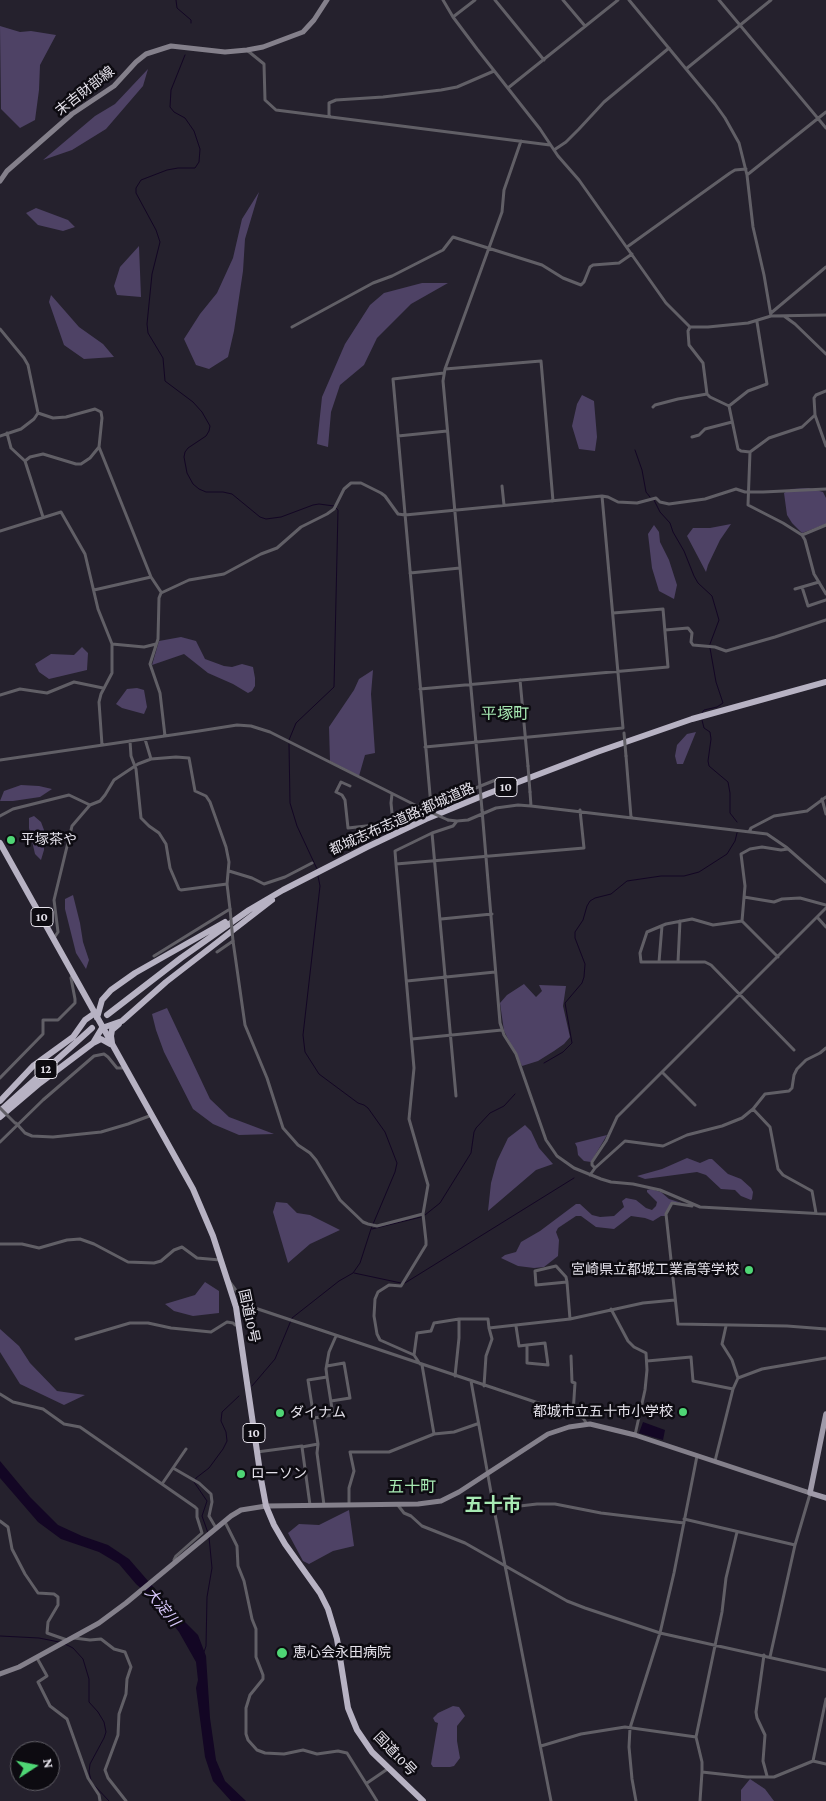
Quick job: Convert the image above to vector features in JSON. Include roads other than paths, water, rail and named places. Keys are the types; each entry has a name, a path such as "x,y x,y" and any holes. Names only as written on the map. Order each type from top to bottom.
{"highway":[{"name":"都城志布志道路;都城道路","path":"107,1015 214,934 282,890 426,819 597,752 692,719 824,682"},
{"name":"国道10号","path":"0,843 193,1189 228,1280 240,1324 266,1506 285,1544 320,1593 328,1609 337,1639 348,1708 357,1730 372,1752 423,1801"},
{"path":"113,1047 112,1030 166,982 274,899 307,877"},
{"path":"84,993 90,1000 94,1001 104,998 135,973 282,890"},
{"path":"0,1101 32,1066 73,1038 85,1020 96,1016 104,998"},
{"path":"81,1026 89,1002"},
{"path":"93,1042 102,1028 122,1021"},
{"name":"12","path":"0,1110 92,1028"},
{"path":"0,1117 93,1042 102,1039 106,1040 113,1047"}],"main road":[{"path":"826,1414 810,1493 826,1498"}],"street":[{"name":"末吉財部線","path":"1,179 72,114 114,86 146,54 171,46 217,52 247,50 283,40 302,32 314,20 327,0"},
{"path":"442,0 453,18 579,180 666,303 690,327 757,322 770,315 826,267"},
{"path":"453,18 475,0"},
{"path":"495,0 544,60"},
{"path":"563,0 585,26"},
{"path":"508,88 618,0"},
{"path":"629,0 715,104 734,132 742,151 746,169 753,227 764,275 770,315"},
{"path":"719,0 826,128"},
{"path":"686,68 771,0"},
{"path":"554,150 566,142 604,102 669,48"},
{"path":"247,50 264,64 265,100 269,105 281,111 551,145"},
{"path":"329,116 329,104 331,101 441,90 457,87 494,71"},
{"path":"747,175 826,112"},
{"path":"521,141 504,190 502,212 445,371 443,388 502,1030 516,1054 546,1140 557,1156 574,1168 590,1175 612,1182 660,1190 694,1206"},
{"path":"627,247 730,173 735,170 746,169"},
{"path":"292,327 373,283 392,276 443,250 454,237 542,265 563,278 580,285 583,284 590,267 593,265 619,263 632,254"},
{"path":"770,315 826,315"},
{"path":"783,316 795,324 826,354"},
{"path":"729,406 748,391 767,384 757,322"},
{"path":"690,327 688,331 689,345 703,363 707,394 729,406"},
{"path":"0,328 28,365 38,413"},
{"path":"431,806 394,378 541,361 553,501"},
{"path":"826,391 816,395 814,398 815,415 826,446"},
{"path":"653,407 678,399 707,394"},
{"path":"729,406 740,451 750,452 769,438 799,429 815,415"},
{"path":"38,413 53,418 98,410 102,414 98,447 151,577 161,592"},
{"path":"0,436 18,431 38,413"},
{"path":"692,437 699,435 705,428 732,422"},
{"path":"398,436 447,431"},
{"path":"7,433 12,448 25,461 43,517"},
{"path":"25,461 30,456 43,454 80,464 90,458 98,447"},
{"path":"750,452 748,505 802,535 814,574 824,587 826,594"},
{"path":"165,736 160,693 150,664 158,638 159,598 161,592 189,580 217,576 277,548 301,526 334,509 348,485 359,482 381,493 398,514 602,496 618,502 632,503 656,498 660,502 669,504 705,499 733,490 749,492 826,489"},
{"path":"502,486 504,505"},
{"path":"602,496 631,817"},
{"path":"0,531 61,512 85,554 98,609 112,644 112,673 101,694 99,708 102,745"},
{"path":"802,535 826,525"},
{"path":"410,573 460,568"},
{"path":"94,590 151,577"},
{"path":"795,589 819,582"},
{"path":"802,587 808,606 826,600"},
{"path":"420,689 668,667 663,609 613,613"},
{"path":"665,630 688,628 692,633 691,642 694,645 715,647 726,651 793,632 826,620"},
{"path":"112,644 140,647 156,644"},
{"path":"520,680 531,806"},
{"path":"0,695 20,689 47,693 74,682 104,688"},
{"path":"0,760 242,725 264,729 424,810 448,820 457,822 468,820 482,812 508,806 531,806 580,810 767,834 788,849 826,882"},
{"path":"425,747 624,728"},
{"path":"145,739 150,759"},
{"path":"130,741 131,756 135,766 139,792 141,818 148,826 160,833 166,844 170,868 179,889 227,884"},
{"path":"54,939 58,932 54,900 72,826 90,806 100,801 114,780 135,766 150,759 188,758 195,790 206,796 212,805 226,847 229,862 227,884 233,941 245,1025 278,1108 281,1124 298,1145 310,1153 316,1160 346,1207 368,1224 377,1226 423,1214"},
{"path":"350,786 341,782 336,792 342,795 345,800 348,828 393,823 498,779"},
{"path":"392,794 393,823"},
{"path":"0,816 13,809 69,795 90,806"},
{"path":"749,832 763,820 787,813 807,811 824,798"},
{"path":"824,798 826,814"},
{"path":"424,810 430,800"},
{"path":"396,864 584,848 580,810"},
{"path":"434,1434 421,1364 414,1355 380,1340 374,1316 375,1299 378,1292 389,1285 401,1286 426,1245 423,1214 428,1185 409,1119 414,1068 395,851 432,833 453,826 457,822"},
{"path":"432,833 456,1096"},
{"path":"742,921 745,886 743,853 750,849 788,849"},
{"path":"229,871 264,884 285,877 312,863"},
{"path":"595,1168 592,1162 606,1141 617,1117 826,907 800,898 782,898 774,902 744,897"},
{"path":"154,956 230,909"},
{"path":"441,919 492,914"},
{"path":"817,917 826,927"},
{"path":"742,921 712,925 692,919 680,920 647,932 640,954 641,962 705,962 794,1050"},
{"path":"678,962 680,920"},
{"path":"742,921 778,956"},
{"path":"660,962 662,926"},
{"path":"217,952 233,941"},
{"path":"406,981 496,972"},
{"path":"0,1078 43,1034 43,1020 58,1020 74,1003 71,978 73,974"},
{"path":"412,1039 502,1030"},
{"path":"590,1175 595,1168 625,1141 660,1146 667,1145 687,1135 728,1124 742,1118 766,1094 789,1091 792,1088 794,1075 798,1069 806,1060 826,1048"},
{"path":"0,1142 42,1100 94,1056 104,1054 117,1068 125,1068"},
{"path":"662,1072 695,1105"},
{"path":"752,1109 770,1127 778,1169 812,1191 816,1213"},
{"path":"0,1110 25,1133 32,1136 53,1137 108,1131 152,1115"},
{"path":"826,1214 705,1208 672,1204 666,1214 678,1324 787,1326 826,1329"},
{"path":"0,1244 22,1244 39,1248 67,1240 80,1239 94,1244 128,1262 154,1263 161,1261 174,1250 182,1247 197,1258 221,1260"},
{"path":"567,1282 536,1285 535,1271 556,1266 566,1277 567,1282 570,1320"},
{"path":"228,1280 250,1306 284,1319 572,1414 583,1418 587,1424"},
{"path":"490,1328 570,1320 611,1309 675,1300"},
{"path":"611,1309 628,1341 634,1347 646,1353 645,1390 635,1435"},
{"path":"414,1355 417,1333 431,1331 434,1323 488,1319 492,1339 486,1356 484,1386"},
{"path":"455,1376 459,1320"},
{"path":"76,1339 130,1323 148,1323 170,1328 211,1332 227,1322 235,1325 240,1324"},
{"path":"516,1326 519,1346 527,1345 545,1343 548,1365 527,1363 527,1345"},
{"path":"726,1326 722,1344 732,1360 738,1378"},
{"path":"314,1418 333,1415 327,1366 329,1352 336,1335"},
{"path":"570,1356 572,1382 575,1383 572,1414"},
{"path":"647,1361 691,1357 693,1381 732,1389"},
{"path":"714,1462 732,1389 738,1378 762,1369 826,1358"},
{"path":"327,1366 344,1363 350,1398 331,1401"},
{"path":"324,1505 318,1444 308,1380 327,1377"},
{"path":"471,1381 477,1424 551,1801"},
{"path":"0,1394 13,1402 43,1409 64,1424 80,1427 195,1507 202,1530 201,1535 176,1556 175,1563"},
{"path":"348,1505 349,1488 354,1471 350,1452 389,1452 434,1434 454,1432 477,1424"},
{"path":"0,1674 19,1667 99,1623 175,1563 224,1521 241,1510 266,1506 418,1504 441,1501 459,1492 548,1434 569,1427 587,1424 599,1425 635,1435 810,1493 795,1545 770,1656"},
{"path":"257,1452 318,1444"},
{"path":"302,1447 310,1505"},
{"path":"162,1484 186,1449"},
{"path":"636,1801 632,1779 630,1728 660,1633 697,1456"},
{"path":"174,1468 199,1483 211,1494 212,1502 209,1516 216,1529"},
{"path":"397,1504 404,1513 411,1516 422,1526 465,1543 567,1601 636,1627 826,1670"},
{"path":"494,1509 555,1504 600,1513 684,1521 795,1545"},
{"path":"0,1521 8,1527 12,1549 25,1574 38,1592 54,1594 58,1597 58,1605 48,1622 47,1633 66,1641 101,1639 114,1649 125,1652 131,1667 127,1680 126,1694 119,1714 118,1735 105,1770 108,1778 126,1801"},
{"path":"224,1521 237,1546 238,1566 244,1581 256,1629 256,1657 263,1675 263,1679 255,1687 247,1700 245,1715 248,1740 257,1750 265,1753 284,1754 303,1750 317,1754 333,1751 344,1752 349,1755 377,1801"},
{"path":"700,1801 702,1762 696,1737 722,1612 726,1578 737,1532"},
{"path":"764,1655 757,1718 765,1735 763,1761 767,1777"},
{"path":"37,1657 47,1676 38,1682 50,1706 67,1719 88,1778 99,1795 100,1801"},
{"path":"813,1761 826,1699"},
{"path":"541,1746 596,1731 630,1728 696,1737"},
{"path":"702,1772 748,1777 774,1777 813,1761 826,1764"},
{"path":"366,1783 389,1768"}],"water":[{"path":"643,1422 665,1430 663,1440 639,1433"},
{"name":"大淀川","path":"0,1461 30,1497 58,1525 108,1545 129,1559 175,1612 198,1635 206,1656 210,1718 216,1760 225,1781 246,1801 231,1801 213,1781 205,1757 196,1688 198,1680 196,1662 179,1632 152,1598 136,1584 119,1564 99,1552 61,1539 38,1522 0,1478"}],"waterway":[{"path":"176,0 177,8 191,20 191,23"},
{"path":"185,55 171,90 170,107 174,112 185,118 194,131 200,149 199,162 195,168 167,170 141,180 136,188 136,193 156,230 160,242 152,274 147,324 148,333 163,358 165,381 193,402 202,412 210,426 206,436 185,452 187,473 193,484 199,489 206,492 232,494 260,517 266,519 281,517 319,504 334,506 338,510 334,687 296,723 289,740"},
{"path":"635,450 642,470 646,492 650,497"},
{"path":"654,500 660,512 670,523 698,583 712,596 719,620 710,644"},
{"path":"702,713 704,710 717,707 723,703 716,682 710,648"},
{"path":"702,720 704,728 710,732 709,766 728,782 730,813 737,822"},
{"path":"289,744 290,803 297,826 317,869"},
{"path":"544,1063 563,1052 572,1043 565,1003 582,983 584,977 585,964 575,938 575,932 583,920 590,901 611,894 627,881 661,876 684,876 699,872 727,854 735,841 737,833"},
{"path":"252,1386 275,1359 292,1318 339,1281 353,1273 360,1263 397,1163 385,1132 368,1108 358,1103 319,1074 305,1052 303,1035 320,886 318,876"},
{"path":"425,1215 440,1203 471,1153 476,1128 490,1113 504,1106 515,1094"},
{"path":"405,1283 574,1178"},
{"path":"372,1229 421,1217"},
{"path":"354,1273 401,1283"},
{"path":"208,1533 202,1516 207,1501 194,1482 196,1478 209,1468 223,1449 227,1441 226,1432 221,1421 222,1412 239,1396"},
{"path":"204,1652 206,1646 207,1597 212,1568 209,1537"},
{"path":"0,1636 39,1638 59,1642"},
{"path":"65,1644 73,1648 83,1659 89,1679 89,1702 104,1722 106,1732 90,1764 91,1780"},
{"path":"94,1785 109,1801"}],"place":[{"name":"平塚茶や","path":"11,840"},
{"name":"宮崎県立都城工業高等学校","path":"749,1270"},
{"name":"都城市立五十市小学校","path":"683,1412"},
{"name":"ダイナム","path":"280,1413"},
{"name":"ローソン","path":"241,1474"},
{"name":"恵心会永田病院","path":"282,1653"}],"district":[{"name":"平塚町","path":"505,714"},
{"name":"五十町","path":"412,1487"},
{"name":"五十市","path":"493,1505"}]}
